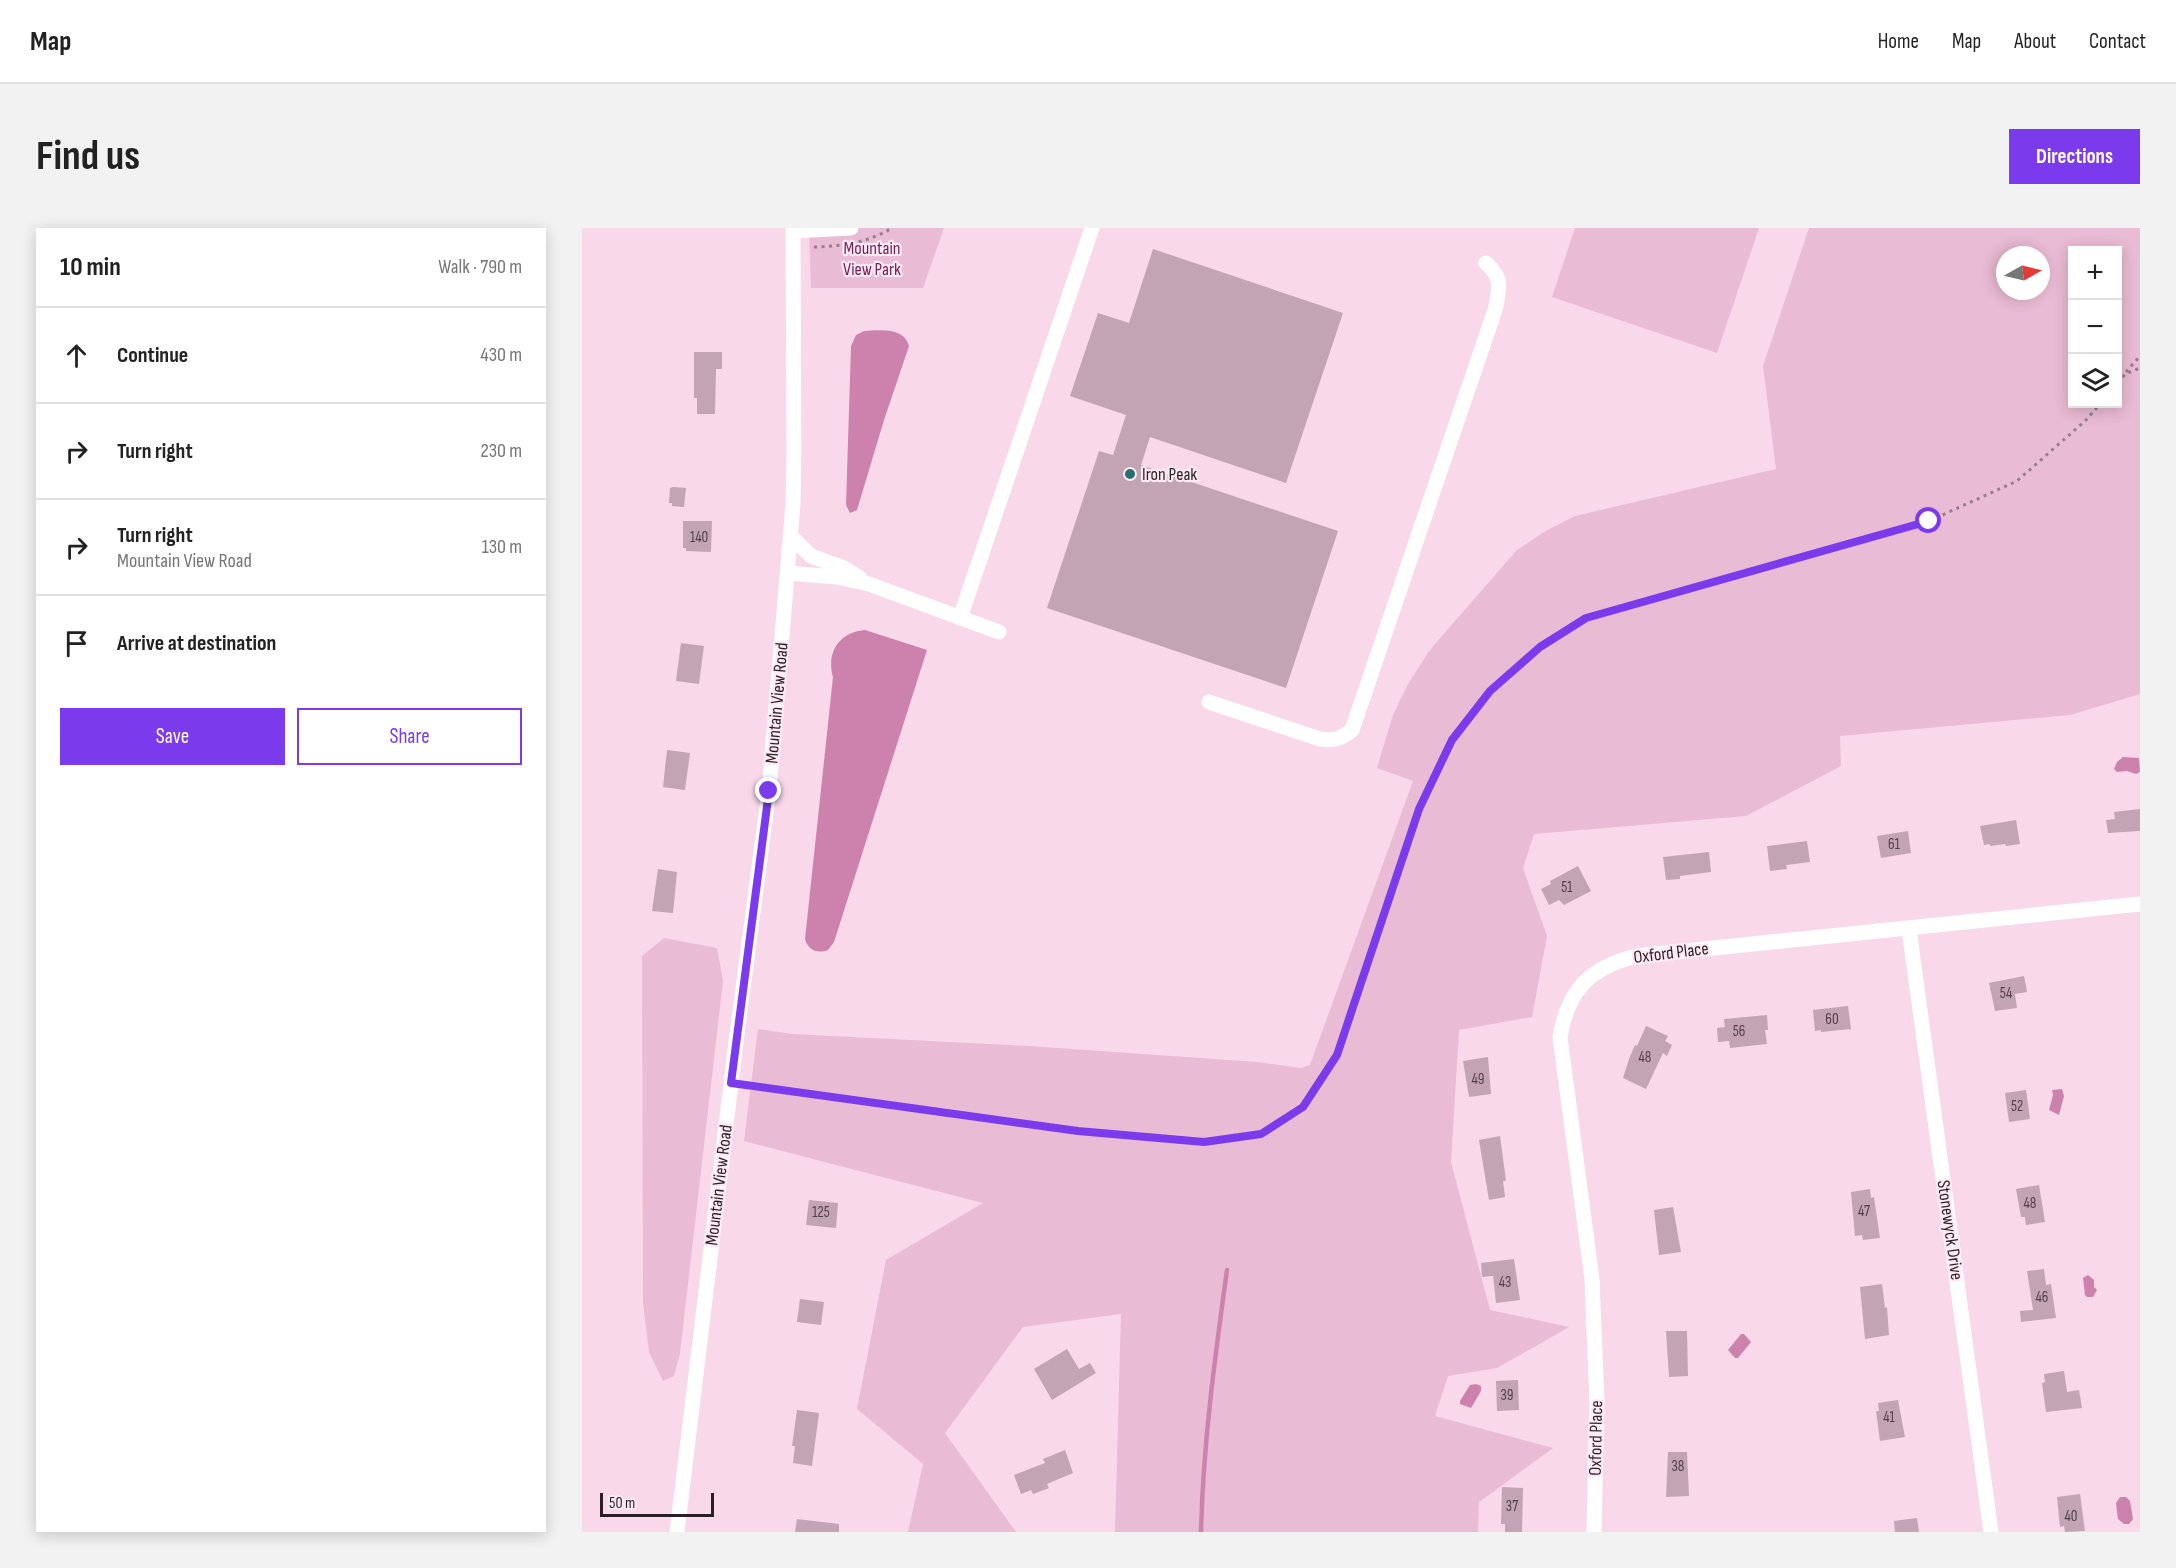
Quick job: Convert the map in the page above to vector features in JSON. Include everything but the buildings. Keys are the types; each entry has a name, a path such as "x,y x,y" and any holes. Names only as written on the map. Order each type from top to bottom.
{"street":[{"path":"793,229 851,228"},
{"path":"960,618 1092,228"},
{"name":"Mountain View Road","path":"677,1532 769,791 788,573 794,453 793,229"},
{"path":"1209,702 1320,740 1334,741 1344,737 1352,730 1496,307 1500,282 1497,274 1486,263"},
{"path":"790,535 811,556 844,568 869,584"},
{"path":"788,573 837,577 869,584 999,632"},
{"name":"Oxford Place","path":"1594,1532 1598,1402 1592,1279 1560,1037 1571,999 1583,983 1597,971 1614,962 1636,956 2140,904"},
{"name":"Stonewyck Drive","path":"1909,929 1991,1532"}],"path":[{"path":"2122,378 2140,357"},
{"path":"2125,374 2140,368"},
{"path":"731,1083 1078,1131 1204,1142 1261,1134 1303,1107 1337,1055 1419,809 1452,740 1490,691 1540,647 1586,618 1929,521 2017,480 2085,421 2096,408"}],"green space":[{"name":"Mountain View Park","path":"809,228 944,228 923,288 811,288"},
{"path":"1575,228 1759,228 1717,353 1552,297"},
{"path":"1809,228 2140,228 2140,694 2070,715 1840,736 1841,766 1746,816 1534,834 1523,868 1547,936 1532,1017 1459,1030 1451,1162 1490,1310 1569,1327 1497,1368 1448,1376 1435,1416 1553,1448 1479,1502 1478,1532 1115,1532 1121,1314 1023,1327 945,1433 1016,1532 908,1532 923,1464 857,1409 886,1260 983,1203 744,1141 758,1029 792,1034 1029,1046 1257,1062 1301,1068 1310,1065 1413,781 1377,768 1393,715 1407,686 1429,651 1516,551 1544,532 1575,516 1776,469 1763,366"},
{"path":"664,938 717,948 723,981 680,1353 674,1376 663,1381 649,1352 643,1303 642,956"}],"shaded area":[{"path":"884,330 897,333 902,335 909,346 857,510 850,513 846,505 851,346 856,335 864,331"},
{"path":"865,630 927,650 834,942 828,950 817,951 808,946 805,939 833,677 831,660 833,652 842,639"},
{"path":"2123,757 2139,758 2140,772 2136,774 2127,771 2117,772 2114,769"},
{"path":"2062,1089 2064,1096 2059,1115 2049,1110 2052,1090"},
{"path":"2088,1275 2094,1280 2094,1287 2097,1290 2093,1297 2085,1295 2083,1278"},
{"path":"1741,1334 1744,1334 1751,1342 1738,1358 1735,1358 1728,1350"},
{"path":"1470,1385 1481,1386 1481,1391 1471,1408 1460,1404"},
{"path":"2120,1497 2126,1497 2130,1501 2133,1519 2129,1524 2124,1524 2118,1519 2116,1503"}],"waterway":[{"path":"1201,1532 1207,1433 1227,1270"}],"place":[{"name":"Iron Peak","path":"1130,474"}],"route":[{"path":"769,791 731,1083 1078,1131 1204,1142 1261,1134 1303,1107 1337,1055 1419,809 1452,740 1490,691 1540,647 1586,618 1929,521"}]}
